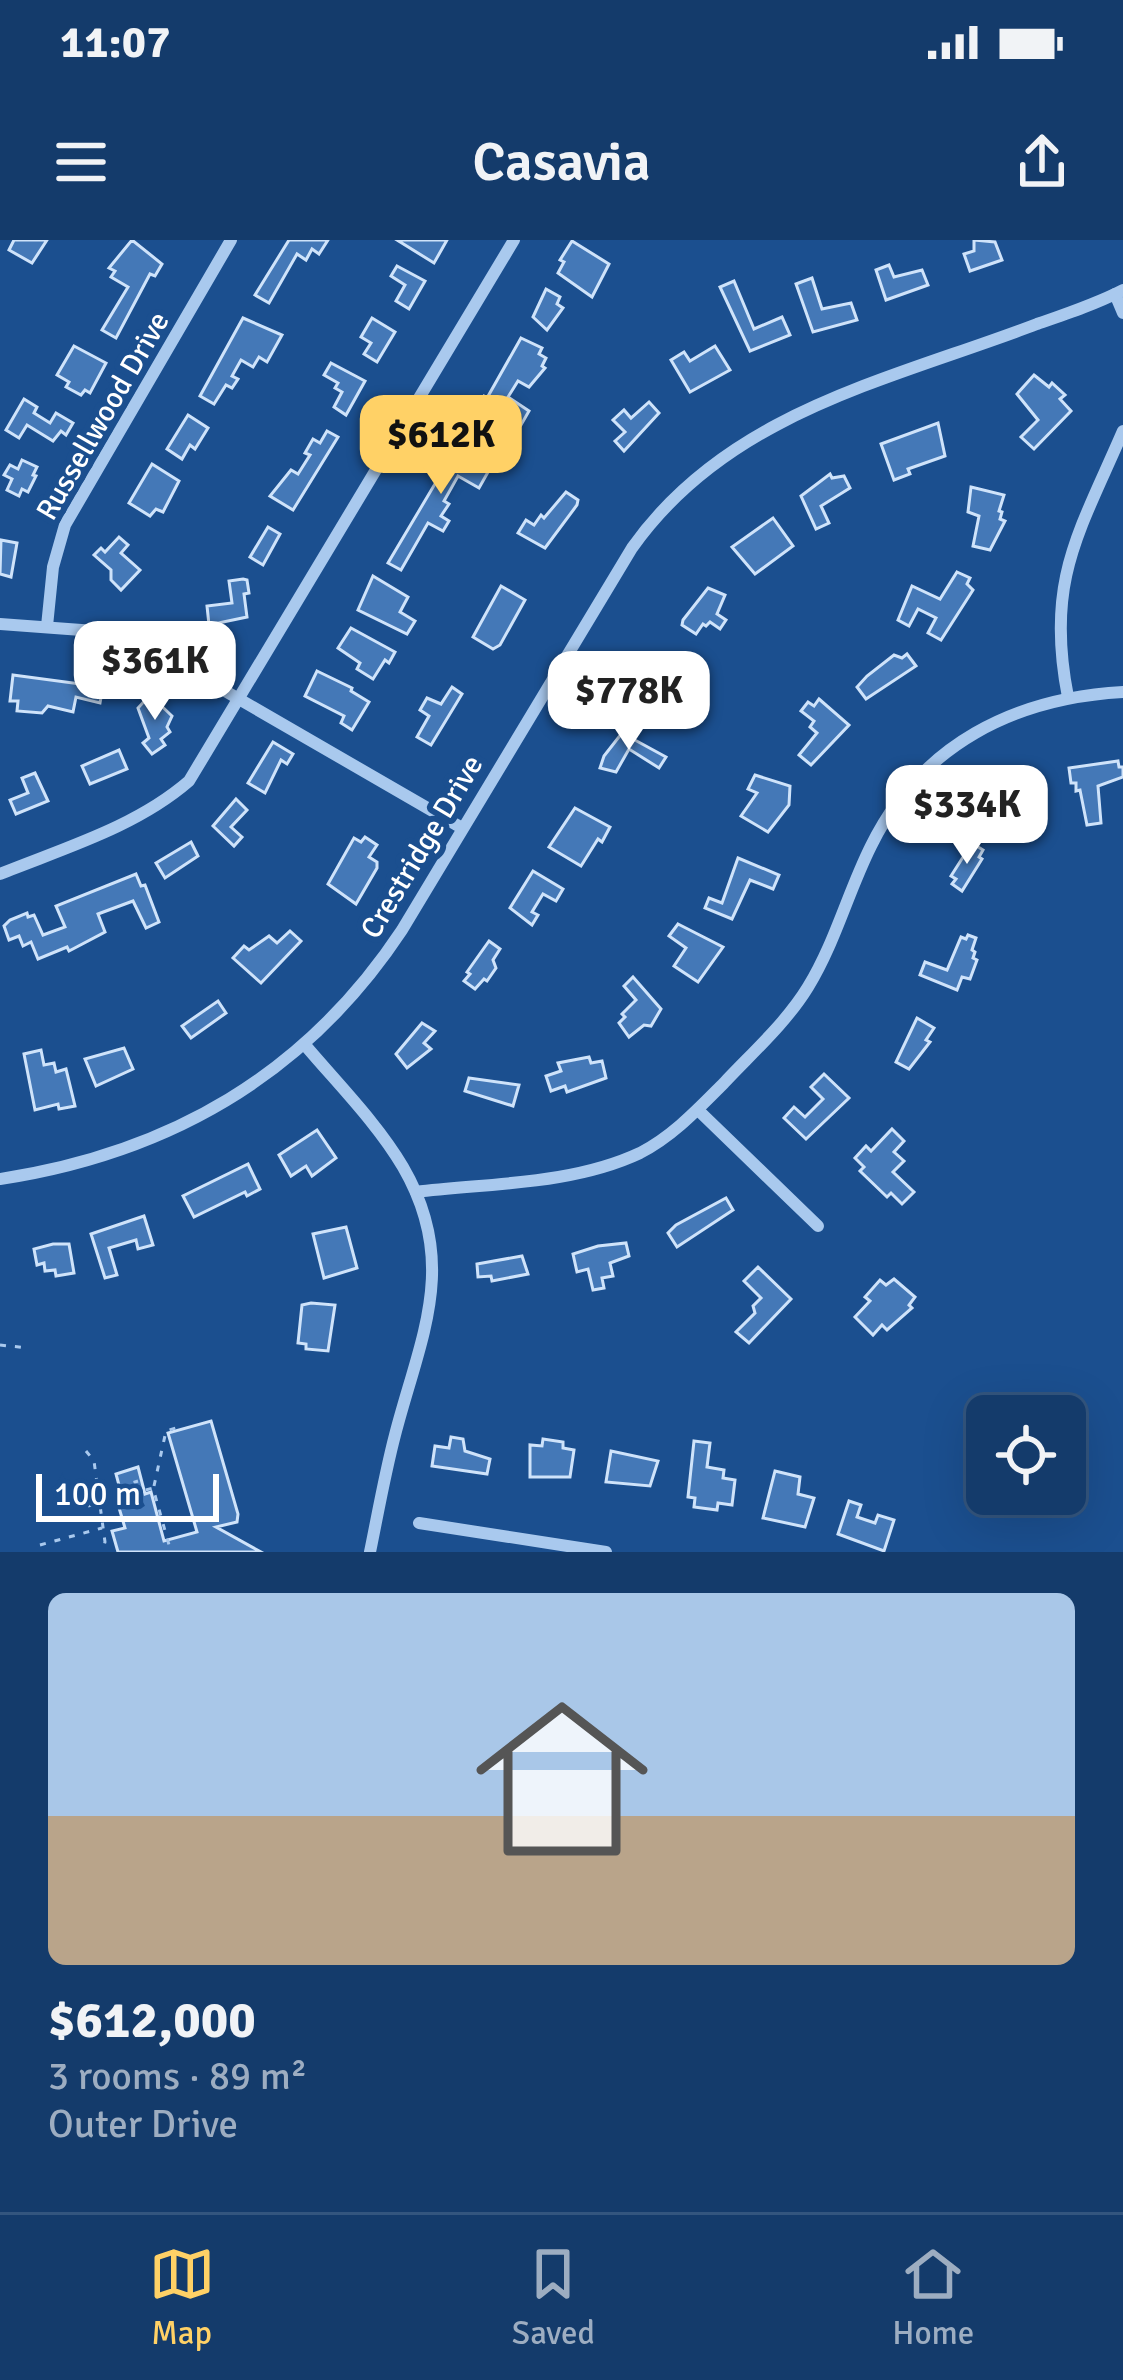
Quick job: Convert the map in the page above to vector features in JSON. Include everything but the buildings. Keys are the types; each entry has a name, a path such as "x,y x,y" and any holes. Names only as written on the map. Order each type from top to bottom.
{"street":[{"name":"Russellwood Drive","path":"47,626 53,567 65,525 231,240"},
{"path":"0,874 118,826 190,782 514,240"},
{"path":"1119,292 1123,313"},
{"name":"Crestridge Drive","path":"0,1179 64,1168 158,1138 218,1108 304,1045 389,950 632,548 688,483 738,445 814,404 1119,292"},
{"path":"1068,697 1059,616 1065,570 1088,504 1123,431"},
{"path":"0,624 134,640 462,828"},
{"path":"416,1192 536,1179 609,1165 655,1144 698,1110 803,996 824,959 876,835 923,773 968,738 1010,714 1068,697 1123,692"},
{"path":"304,1045 389,1145 416,1192 430,1245 429,1320 370,1552"},
{"path":"698,1110 818,1226"},
{"path":"419,1523 606,1552"}],"path":[{"path":"0,1345 28,1348"},
{"path":"171,1552 153,1488 166,1431 179,1427"},
{"path":"86,1451 94,1461 102,1552"},
{"path":"131,1494 128,1484 138,1481"},
{"path":"88,1506 153,1488"},
{"path":"40,1545 103,1528"}]}
